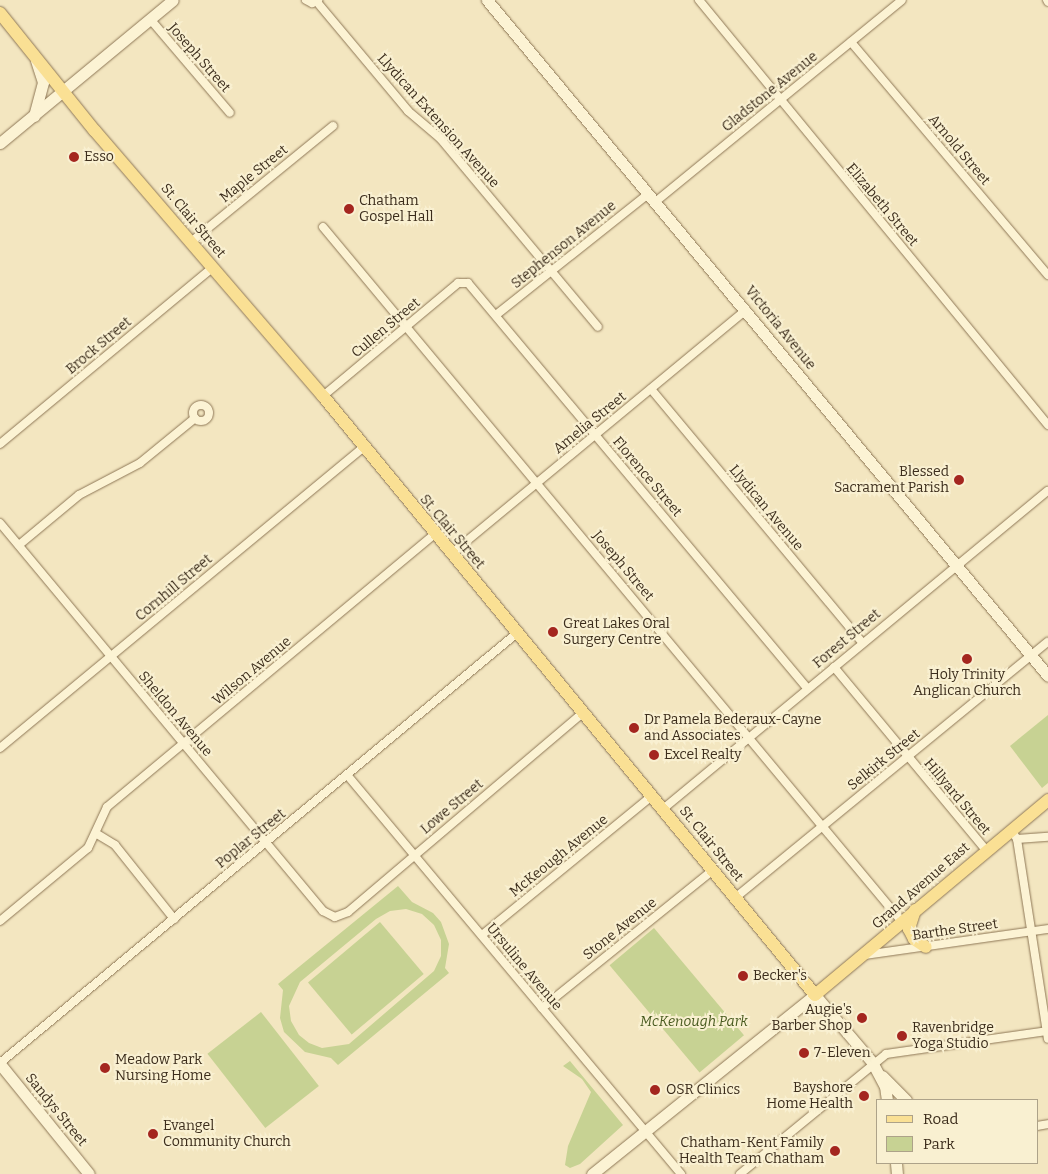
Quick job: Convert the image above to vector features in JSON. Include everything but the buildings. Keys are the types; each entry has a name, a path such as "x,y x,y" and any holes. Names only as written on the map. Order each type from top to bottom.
{"main road":[{"name":"St. Clair Street","path":"0,13 63,91 323,396 362,448 584,713 815,995"},
{"name":"Grand Avenue East","path":"815,995 986,850 1014,834 1048,800"},
{"path":"915,910 909,929 914,939 926,947"}],"street":[{"path":"0,143 173,0"},
{"name":"Llydican Extension Avenue","path":"306,0 318,1 408,111 440,138 598,327"},
{"name":"Victoria Avenue","path":"487,0 650,199 746,310 956,567 1048,676"},
{"name":"Elizabeth Street","path":"699,0 1048,425"},
{"name":"Gladstone Avenue","path":"650,199 780,99 902,0"},
{"name":"Joseph Street","path":"150,19 230,113"},
{"name":"Arnold Street","path":"851,42 1048,275"},
{"path":"30,49 41,71 42,82 34,116"},
{"name":"Maple Street","path":"192,241 333,126"},
{"name":"Stephenson Avenue","path":"496,315 552,270 650,199"},
{"name":"Joseph Street","path":"323,227 902,922"},
{"name":"Brock Street","path":"0,444 213,267"},
{"name":"Cullen Street","path":"323,396 458,283 467,283"},
{"name":"Florence Street","path":"467,283 496,315 807,688"},
{"name":"Amelia Street","path":"450,554 596,436 746,310"},
{"name":"Llydican Avenue","path":"651,390 862,642"},
{"path":"19,545 79,495 140,463 195,418"},
{"name":"Cornhill Street","path":"0,748 362,448"},
{"name":"Forest Street","path":"663,809 862,642 1048,490"},
{"name":"Sheldon Avenue","path":"0,522 323,911 335,917"},
{"name":"Wilson Avenue","path":"0,922 88,848 97,834 107,808 434,535"},
{"name":"Poplar Street","path":"0,1064 348,776 517,633"},
{"name":"Selkirk Street","path":"736,897 1048,642"},
{"name":"Hillyard Street","path":"834,666 907,757 986,850"},
{"name":"Lowe Street","path":"335,917 348,912 584,713"},
{"name":"Ursuline Avenue","path":"348,776 681,1174"},
{"name":"McKeough Avenue","path":"482,935 652,796"},
{"path":"97,834 115,845 174,919"},
{"path":"740,1174 863,1073 872,1062 886,1054 1048,1034 1014,834 1048,837"},
{"name":"Stone Avenue","path":"542,1008 713,870"},
{"name":"Barthe Street","path":"864,955 1048,929"},
{"path":"592,1174 644,1130 815,995"},
{"name":"St. Clair Street","path":"815,995 872,1062 878,1073"},
{"name":"Sandys Street","path":"0,1064 89,1174"},
{"path":"878,1073 887,1099"},
{"path":"878,1073 905,1099"}],"green space":[{"path":"1048,715 1048,783 1042,788 1010,746"},
{"path":"398,886 412,902 433,913 441,922 449,944 445,968 449,973 338,1065 331,1058 305,1052 284,1032 280,1018 283,990 278,984","holes":["406,909 422,914 434,925 441,940 441,956 434,971 349,1044 322,1048 309,1043 299,1035 291,1021 289,1006 300,982 376,919 390,911"]},
{"path":"380,922 424,974 352,1035 308,982"},
{"name":"McKenough Park","path":"654,928 744,1035 700,1073 610,965"},
{"path":"261,1012 319,1086 265,1128 207,1054"},
{"path":"570,1061 623,1125 580,1164 570,1168 565,1165 568,1146 591,1092 582,1079 563,1066"}],"place":[{"name":"Esso","path":"74,157"},
{"name":"Chatham Gospel Hall","path":"349,209"},
{"name":"Blessed Sacrament Parish","path":"959,480"},
{"name":"Great Lakes Oral Surgery Centre","path":"553,632"},
{"name":"Holy Trinity Anglican Church","path":"967,659"},
{"name":"Dr Pamela Bederaux-Cayne and Associates","path":"634,728"},
{"name":"Excel Realty","path":"654,755"},
{"name":"Becker's","path":"743,976"},
{"name":"Augie's Barber Shop","path":"862,1018"},
{"name":"Ravenbridge Yoga Studio","path":"902,1036"},
{"name":"7-Eleven","path":"804,1053"},
{"name":"Meadow Park Nursing Home","path":"105,1068"},
{"name":"OSR Clinics","path":"655,1090"},
{"name":"Bayshore Home Health","path":"864,1096"},
{"name":"Evangel Community Church","path":"153,1134"},
{"name":"Chatham-Kent Family Health Team Chatham","path":"835,1151"}]}
